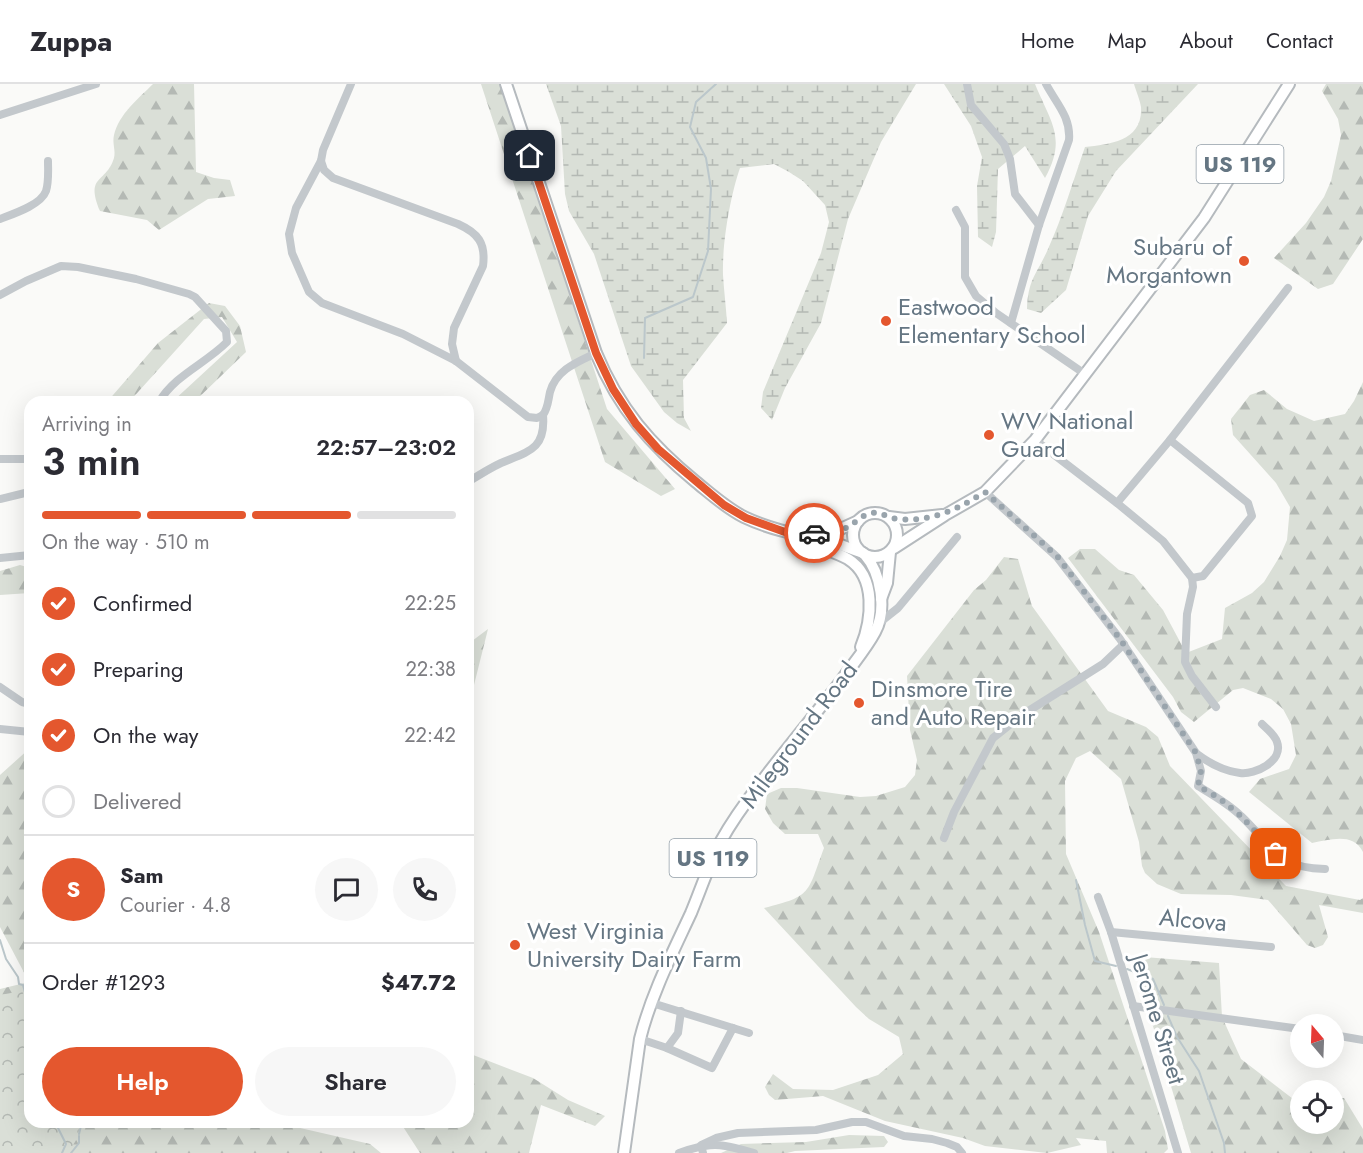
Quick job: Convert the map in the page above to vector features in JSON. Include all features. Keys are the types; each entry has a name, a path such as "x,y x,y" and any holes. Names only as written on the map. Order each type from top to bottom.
{"main road":[{"path":"506,84 596,353 613,389 648,439 724,505 746,518 796,536 852,562 862,575 869,596 870,613 868,627 852,666"},
{"name":"US 119","path":"892,550 945,514 985,492 1035,440 1204,218 1289,84"},
{"path":"870,513 889,517 897,530 896,542 892,550 876,557 829,542 796,536 834,532 870,513"},
{"name":"US 119","path":"889,517 905,519 945,514"},
{"path":"858,521 853,535 854,542 864,554"},
{"name":"Mileground Road","path":"880,602 887,583 892,550"},
{"name":"Mileground Road","path":"624,1153 640,1039 652,1003 712,860 732,822 875,633 879,623 880,602 875,567 864,554"}],"street":[{"path":"0,116 96,84"},
{"path":"351,84 322,150 321,161 296,208 289,234 292,253 309,291 322,303 403,334 456,361 528,417 543,416"},
{"path":"967,84 971,105 1004,144 1010,159 1015,195 1039,225"},
{"path":"1011,323 1039,225 1069,140 1070,129 1063,111 1046,84"},
{"path":"0,219 26,209 46,192 48,161"},
{"path":"321,161 324,170 333,178 458,224 480,238 484,256 483,266 454,328 452,344 456,361"},
{"path":"956,210 965,227 965,277 976,296 996,313 1085,374"},
{"path":"0,295 61,266 78,267 136,279 195,297 226,331 227,342 213,356 170,386 163,396"},
{"path":"1117,503 1170,440 1288,288"},
{"path":"474,478 500,463 524,455 537,446 543,435 543,416 548,408 550,390 556,378 567,367 596,353"},
{"path":"1035,440 1163,541 1192,578 1193,587 1187,614 1185,662 1192,676 1216,707"},
{"path":"1170,440 1248,503 1252,516 1203,576 1192,578"},
{"path":"0,459 24,459"},
{"path":"985,492 1057,556 1124,644 1196,753 1207,762 1242,774 1259,770 1270,764 1277,755 1279,745 1276,738 1262,724"},
{"path":"0,499 24,493"},
{"name":"Mileground Road","path":"879,623 898,608 957,537"},
{"path":"0,558 24,556"},
{"path":"944,838 954,812 993,738 1022,715 1103,664 1124,644"},
{"path":"0,687 24,702"},
{"path":"0,729 24,731"},
{"path":"1196,753 1201,771 1198,786 1219,798 1241,816 1276,854 1296,866 1324,869"},
{"name":"Jerome Street","path":"1098,897 1111,932 1178,1153"},
{"name":"Alcova","path":"1111,932 1271,946"},
{"path":"652,1003 749,1033"},
{"path":"1133,1006 1290,1028"},
{"path":"667,1048 678,1033 681,1011"},
{"path":"640,1039 712,1068 733,1028"},
{"path":"1344,1037 1363,1040"},
{"path":"702,1149 728,1135 816,1130 852,1122 866,1122 904,1136 940,1141 957,1147 962,1153"},
{"path":"679,1153 721,1144 754,1153"}],"green space":[{"path":"153,84 194,84 196,172 230,180 235,196 208,199 159,230 147,220 100,211 95,191 98,180 114,158 116,127 130,107"},
{"path":"481,84 501,84 607,409 675,489 661,496 605,462"},
{"path":"546,84 916,84 881,142 848,219 821,323 785,388 772,420 761,408 763,392 821,253 829,222 825,205 803,181 774,164 740,168 725,235 723,275 727,323 683,380 684,418 691,431 664,412 631,366 594,254 569,211 565,194 561,126"},
{"path":"944,84 1035,84 1051,120 1056,141 1055,152 1045,178 1025,146 998,169 996,232 992,247 978,237 977,186 982,157 971,126"},
{"path":"1134,84 1198,84 1116,171 1088,216 1066,290 1041,313 1027,309 1031,283 1058,224 1085,147 1123,139 1137,127 1141,107"},
{"path":"1326,84 1363,84 1363,239 1333,284 1318,289 1274,258 1306,223 1324,197 1331,181 1341,135 1338,119 1322,91"},
{"path":"209,303 225,306 240,326 246,352 200,396 178,396 237,342 222,317 204,319 134,396 112,396 158,343"},
{"path":"1363,382 1363,852 1359,846 1347,840 1333,839 1312,843 1249,792 1260,779 1289,769 1296,755 1291,724 1283,709 1271,699 1243,688 1233,690 1194,722 1181,712 1173,697 1068,558 1080,549 1095,549 1119,570 1134,575 1163,610 1186,653 1222,639 1225,608 1252,593 1264,582 1280,556 1287,540 1290,507 1276,483 1233,435 1231,419 1250,395 1264,390 1287,409 1314,421 1345,414"},
{"path":"1004,557 1018,559 1032,606 1108,711 1146,727 1158,737 1170,766 1286,886 1360,900 1363,898 1363,913 1319,905 1328,937 1323,945 1315,948 1307,945 1268,900 1231,895 1181,894 1157,884 1145,873 1142,866 1139,842 1121,779 1090,751 1076,758 1065,781 1066,854 1099,932 1165,1131 1168,1149 1164,1153 1107,1153 1106,1141 1076,1138 1081,1145 1047,1153 985,1146 963,1138 885,1121 823,1096 775,1100 765,1087 773,1074 793,1089 833,1090 878,1075 903,1054 899,1037 869,1019 856,1007 764,908 792,900 806,890 824,848 818,834 785,834 773,823 765,809 767,794 781,788 797,788 860,797 876,796 905,787 915,775 917,760 910,730 907,676 974,590 986,580"},
{"path":"20,565 24,566 24,593 0,595 0,571"},
{"path":"488,629 474,685 474,640"},
{"path":"24,753 24,973 0,927 0,775"},
{"path":"1132,956 1219,963 1222,1017 1241,1059 1290,1097 1290,1134 1344,1134 1344,1098 1363,1129 1363,1153 1191,1153"},
{"path":"24,983 24,1128 300,1128 370,1144 381,1153 0,1153 0,989"},
{"path":"22,991 24,996 24,1128 78,1128 75,1142 67,1153 0,1153 0,995"},
{"path":"474,1055 533,1078 568,1100 605,1116 595,1126 541,1105 529,1153 420,1153 404,1128 474,1128"},
{"path":"849,1135 884,1136 888,1142 884,1147 787,1153 721,1153 741,1144 806,1142"}],"waterway":[{"path":"644,358 645,318 693,297 708,251 711,189 706,158 690,127 696,102 716,84"},
{"path":"1076,880 1095,961 1116,966"},
{"path":"0,940 6,959 18,977 19,984 23,985 24,989"},
{"path":"1127,969 1153,979 1164,1005"},
{"path":"1168,1016 1177,1037 1199,1071 1224,1143 1225,1153"},
{"path":"58,1128 66,1144 62,1153"},
{"path":"79,1134 80,1128"},
{"path":"71,1153 79,1143 79,1136"}],"way so far":[{"path":"814,533 834,532 870,513 905,519 945,514 985,492 1057,556 1120,639 1196,753 1201,771 1198,786 1219,798 1241,816 1276,854"}],"place":[{"name":"Subaru of Morgantown","path":"1244,261"},
{"name":"Eastwood Elementary School","path":"886,321"},
{"name":"WV National Guard","path":"989,435"},
{"name":"Dinsmore Tire and Auto Repair","path":"859,703"},
{"name":"West Virginia University Dairy Farm","path":"515,945"}],"route":[{"path":"530,156 596,353 613,389 636,424 673,463 724,505 746,518 796,536 814,533"}]}
